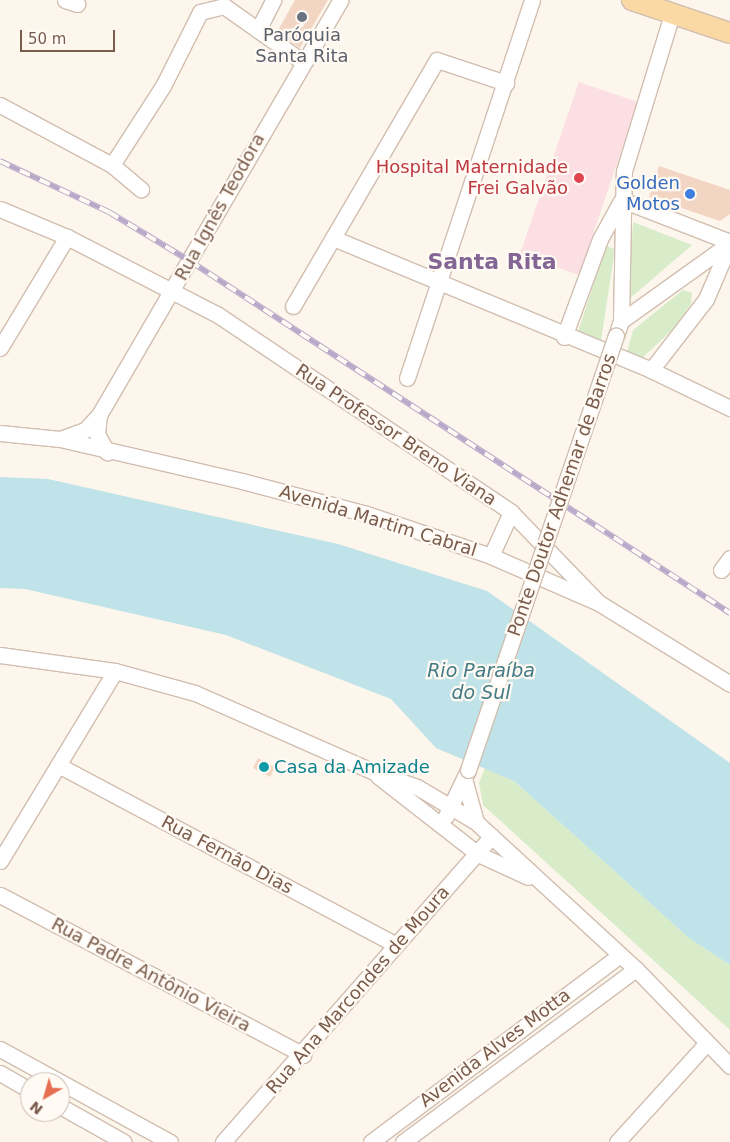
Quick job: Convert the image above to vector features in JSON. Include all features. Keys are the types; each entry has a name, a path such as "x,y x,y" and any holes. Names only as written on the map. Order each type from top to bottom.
{"main road":[{"path":"632,0 730,33"}],"street":[{"path":"258,30 273,0"},
{"name":"Rua Ignês Teodora","path":"60,439 85,430 99,415 174,290 302,61 341,0"},
{"path":"407,378 440,286 532,0"},
{"path":"112,165 163,86 200,12 224,6 302,61"},
{"name":"Ponte Doutor Adhemar de Barros","path":"449,806 466,776 618,329 624,171 672,14"},
{"path":"294,306 437,60 506,83"},
{"path":"0,105 112,165 141,189"},
{"path":"564,338 600,239 622,200 730,243"},
{"name":"Rua Professor Breno Viana","path":"0,209 67,237 174,290 511,512 599,603"},
{"path":"0,348 67,237"},
{"path":"333,238 440,286 564,338 651,370 730,408"},
{"path":"618,329 730,243"},
{"path":"651,370 706,299 730,243"},
{"path":"99,415 97,434 107,452"},
{"name":"Avenida Martim Cabral","path":"0,433 60,439 367,514 491,556 599,603 730,684"},
{"path":"491,556 511,512"},
{"path":"721,570 730,558"},
{"path":"0,654 115,671 195,693 374,772 417,787 476,822 492,836 539,882 636,969 706,1044 730,1066"},
{"path":"0,861 115,671"},
{"name":"Rua Fernão Dias","path":"58,765 395,944"},
{"path":"374,772 478,854 539,882"},
{"path":"466,776 476,822"},
{"path":"444,827 449,806"},
{"name":"Rua Ana Marcondes de Moura","path":"223,1142 303,1055 395,944 478,854 492,836"},
{"name":"Rua Padre Antônio Vieira","path":"0,895 303,1055"},
{"name":"Avenida Alves Motta","path":"371,1142 620,955"},
{"name":"Avenida Alves Motta","path":"403,1142 636,969"},
{"path":"616,1142 706,1044"},
{"path":"0,1049 170,1142"},
{"path":"0,1073 20,1084"},
{"path":"459,1076 470,1093"},
{"path":"70,1112 124,1142"}],"shaded area":[{"name":"Hospital Maternidade Frei Galvão","path":"579,82 638,102 579,275 520,254"}],"green space":[{"path":"633,222 692,245 628,300"},
{"path":"606,246 615,249 600,347 576,338"},
{"path":"683,290 692,293 691,304 672,330 640,360 626,356 633,330"},
{"path":"485,768 514,781 689,938 730,965 730,1030 483,805 479,783"}],"water":[{"name":"Rio Paraíba do Sul","path":"0,477 48,479 338,544 487,591 730,763 730,965 689,938 514,781 436,748 391,699 226,635 25,589 0,588"}],"building":[{"name":"Paróquia Santa Rita","path":"295,0 328,0 300,48 277,32"},
{"name":"Golden Motos","path":"659,166 730,190 730,214 720,221 649,197"},
{"name":"Casa da Amizade","path":"258,758 275,767 270,777 253,768"}],"railway":[{"path":"0,161 109,212 190,261 730,613"}],"place":[{"name":"Paróquia Santa Rita","path":"302,17"},
{"name":"Hospital Maternidade Frei Galvão","path":"579,178"},
{"name":"Golden Motos","path":"690,194"},
{"name":"Casa da Amizade","path":"264,767"}],"district":[{"name":"Santa Rita","path":"492,262"}]}
